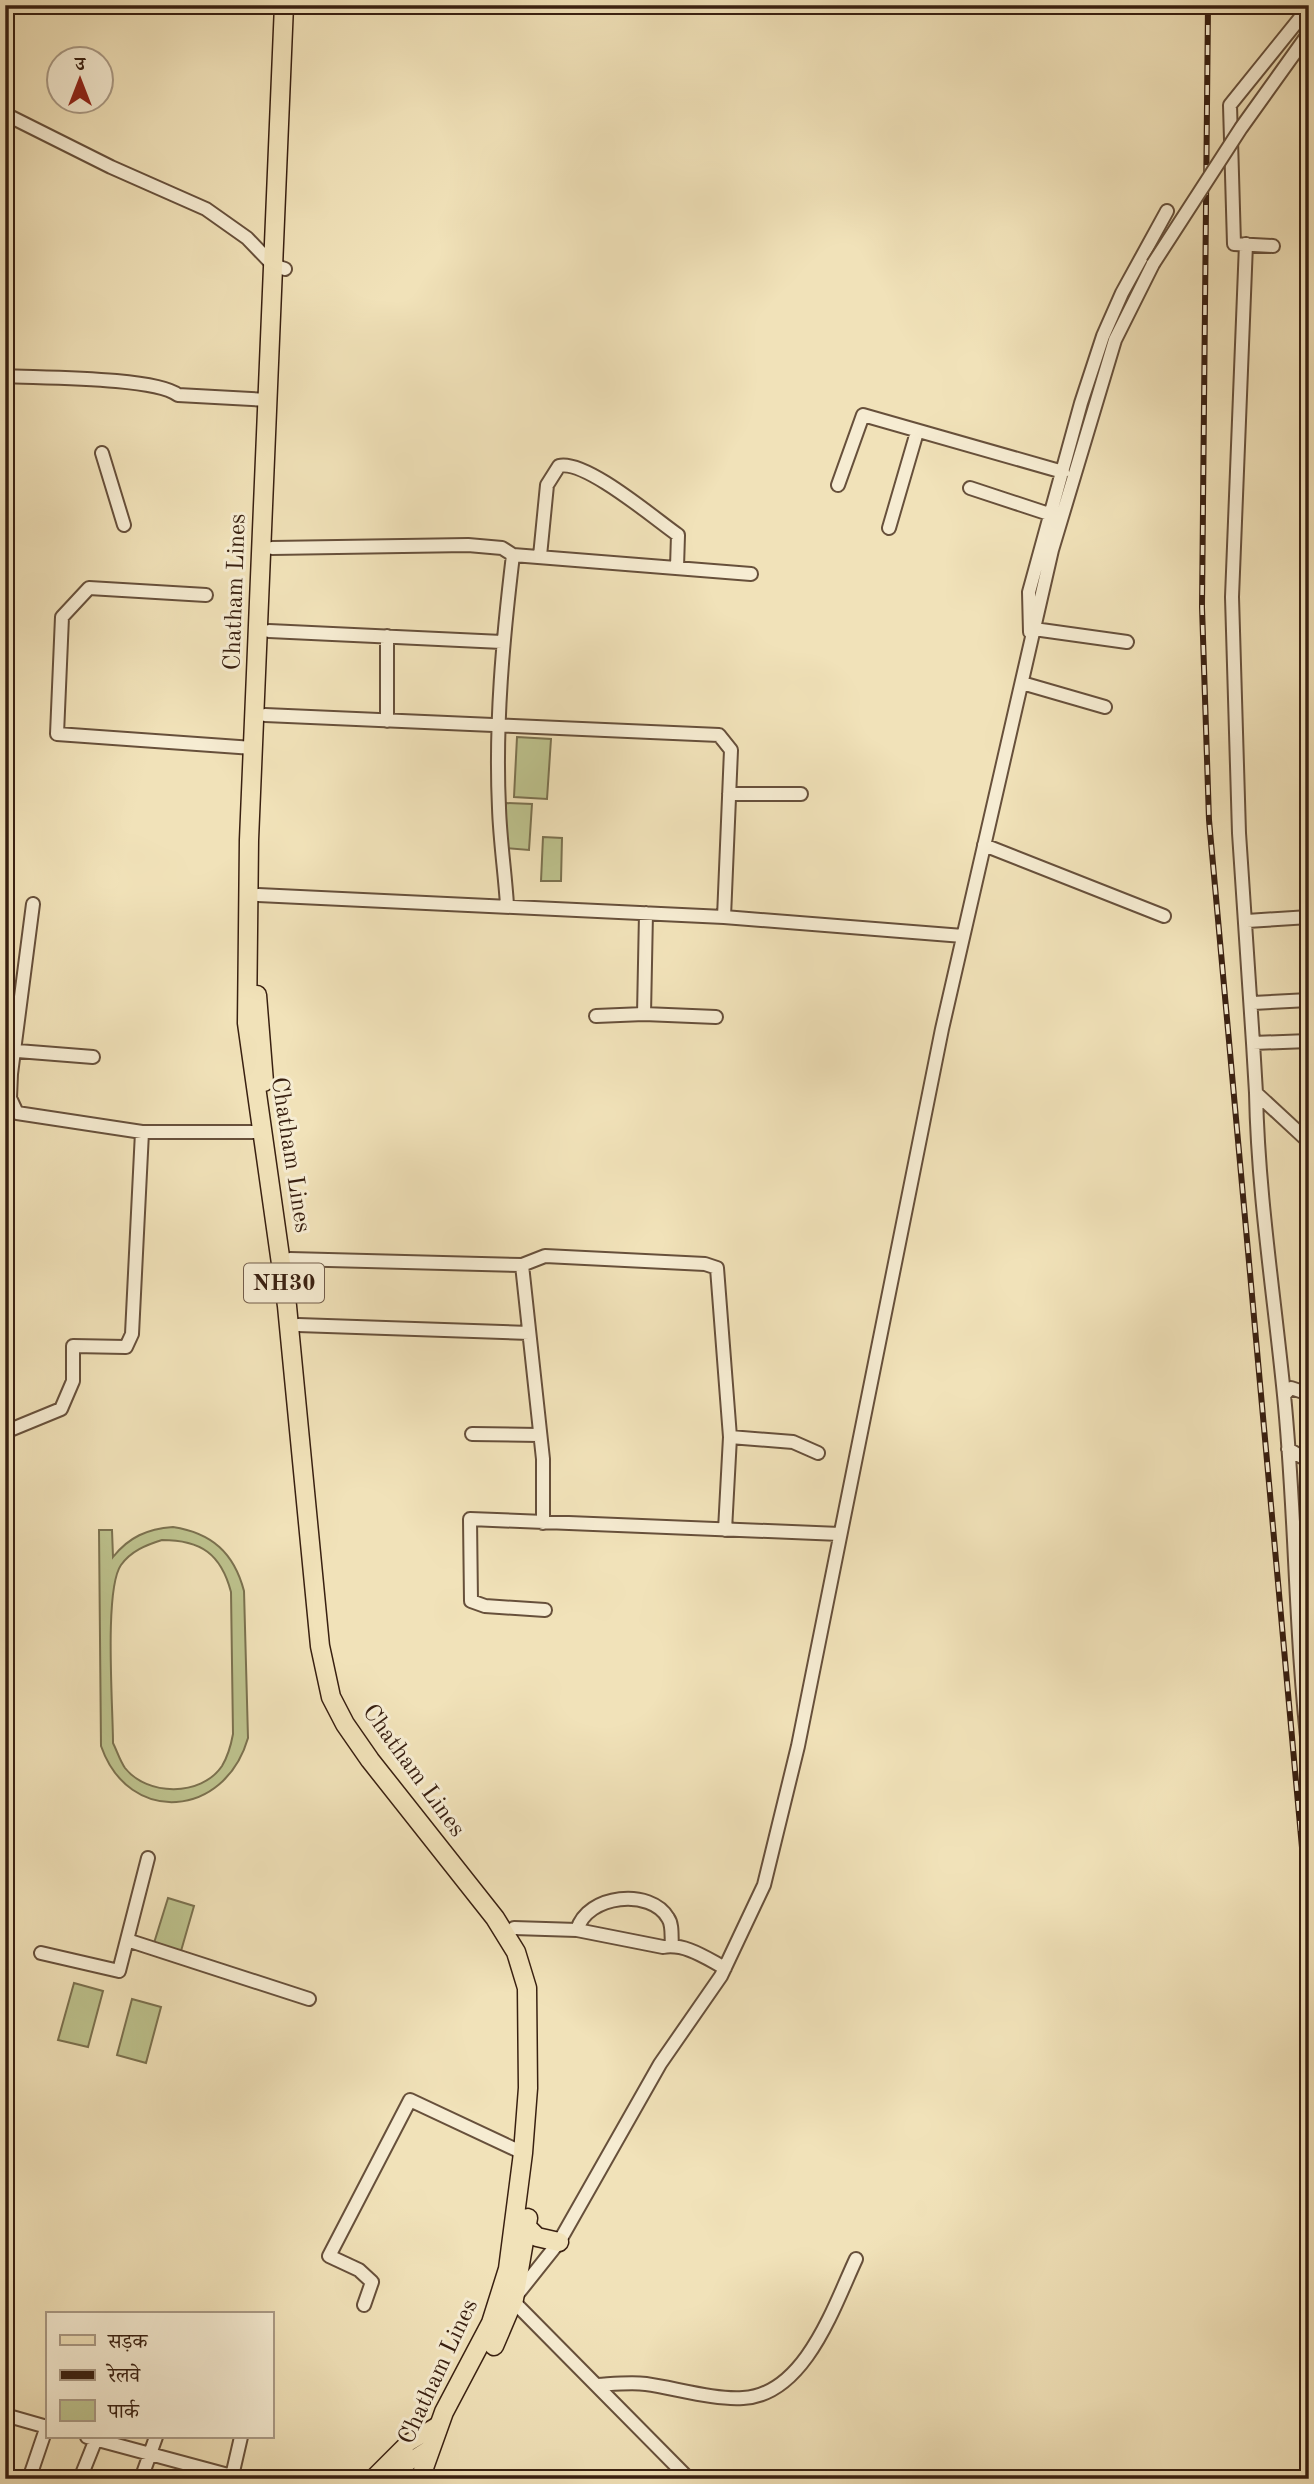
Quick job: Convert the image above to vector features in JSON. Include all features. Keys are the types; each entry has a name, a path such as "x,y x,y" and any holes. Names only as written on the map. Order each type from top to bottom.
{"highway":[{"name":"Chatham Lines","path":"284,5 272,548 258,895 257,999 320,1646 326,1680 345,1724 370,1760 495,1918 516,1952 527,1988 528,2088 507,2296 438,2425 419,2479"},
{"name":"Chatham Lines","path":"293,5 279,267 268,400 246,935 247,1023 260,1132 290,1259 332,1655 341,1692 357,1724 514,1928 530,1956 538,1990 538,2102 527,2227 498,2338 444,2437 431,2479"},
{"path":"527,2227 537,2236 559,2242"}],"main road":[{"path":"372,2479 393,2455 438,2425"},
{"path":"390,2479 404,2465 429,2449"}],"street":[{"path":"1273,246 1234,244 1230,106 1309,7"},
{"path":"689,2479 507,2296 559,2242 660,2063 725,1968 764,1885 798,1746 963,936 1052,550 1094,403 1115,340 1153,264 1241,128 1309,33"},
{"path":"5,114 206,209 247,238 279,267"},
{"path":"1031,643 1027,611 1029,592 1081,403 1103,336 1122,293 1167,211"},
{"path":"1246,244 1232,597 1238,833 1253,1003 1258,1167 1284,1395 1309,1755"},
{"path":"5,376 124,383 171,390 178,395 268,400"},
{"path":"838,485 863,415 1063,472"},
{"path":"889,528 918,432"},
{"path":"102,453 124,525"},
{"path":"540,556 547,485 559,466 572,465 594,477 678,535 677,567"},
{"path":"970,488 1052,515"},
{"path":"272,548 468,545 502,548 513,555 751,574"},
{"path":"508,905 499,808 499,726 502,642 513,555"},
{"path":"206,595 89,588 62,617 57,734 253,748"},
{"path":"1034,629 1127,642"},
{"path":"269,631 502,642"},
{"path":"387,636 387,720"},
{"path":"1021,683 1105,707"},
{"path":"265,715 719,735 731,750 724,917"},
{"path":"729,793 801,793"},
{"path":"984,845 1164,916"},
{"path":"258,895 724,917 963,936"},
{"path":"33,904 10,1050 10,1098 17,1113 142,1132 260,1132"},
{"path":"644,1014 646,913"},
{"path":"1247,921 1309,917"},
{"path":"1253,1003 1309,1000"},
{"path":"596,1016 644,1014 716,1017"},
{"path":"1253,1043 1309,1041"},
{"path":"10,1050 93,1057"},
{"path":"1255,1093 1309,1142"},
{"path":"5,1432 61,1409 73,1381 73,1346 126,1348 132,1334 142,1132"},
{"path":"290,1259 522,1265 545,1256 705,1264 717,1268 730,1437 725,1531"},
{"path":"522,1265 543,1459 543,1523"},
{"path":"298,1325 529,1333"},
{"path":"1284,1395 1291,1388 1309,1394"},
{"path":"472,1434 539,1435"},
{"path":"730,1437 793,1442 818,1453"},
{"path":"1288,1449 1309,1461"},
{"path":"545,1610 473,1604 470,1588 470,1519 840,1534"},
{"path":"41,1953 119,1971 148,1858"},
{"path":"577,1930 580,1919 602,1902 631,1900 660,1908 671,1922 672,1945"},
{"path":"514,1928 577,1930 663,1947 672,1945 694,1951 725,1968"},
{"path":"127,1940 309,1998"},
{"path":"364,2305 372,2282 359,2270 329,2256 410,2100 523,2153"},
{"path":"598,2385 642,2383 741,2399 760,2395 787,2377 811,2355 856,2259"},
{"path":"5,2415 46,2426"},
{"path":"29,2479 46,2429"},
{"path":"80,2479 91,2438 238,2477 242,2438"},
{"path":"141,2479 156,2438"}],"green space":[{"path":"517,737 551,739 547,799 514,797"},
{"path":"506,803 532,804 529,850 504,848"},
{"path":"543,837 562,838 561,881 541,881"},
{"path":"173,1527 199,1534 219,1547 234,1566 244,1591 248,1738 236,1765 219,1784 199,1797 176,1802 154,1800 133,1790 114,1772 101,1746 99,1530 112,1530 113,1557 132,1539","holes":["162,1540 198,1546 215,1559 231,1592 233,1734 224,1762 213,1776 188,1788 174,1789 146,1784 135,1777 125,1768 113,1743 111,1622 116,1578 121,1565 134,1552 145,1546"]},
{"path":"168,1898 194,1906 181,1951 154,1943"},
{"path":"74,1983 103,1991 88,2047 58,2040"},
{"path":"132,1999 161,2007 146,2063 117,2055"}],"railway":[{"path":"1208,5 1202,607 1209,820 1309,1925"}]}
